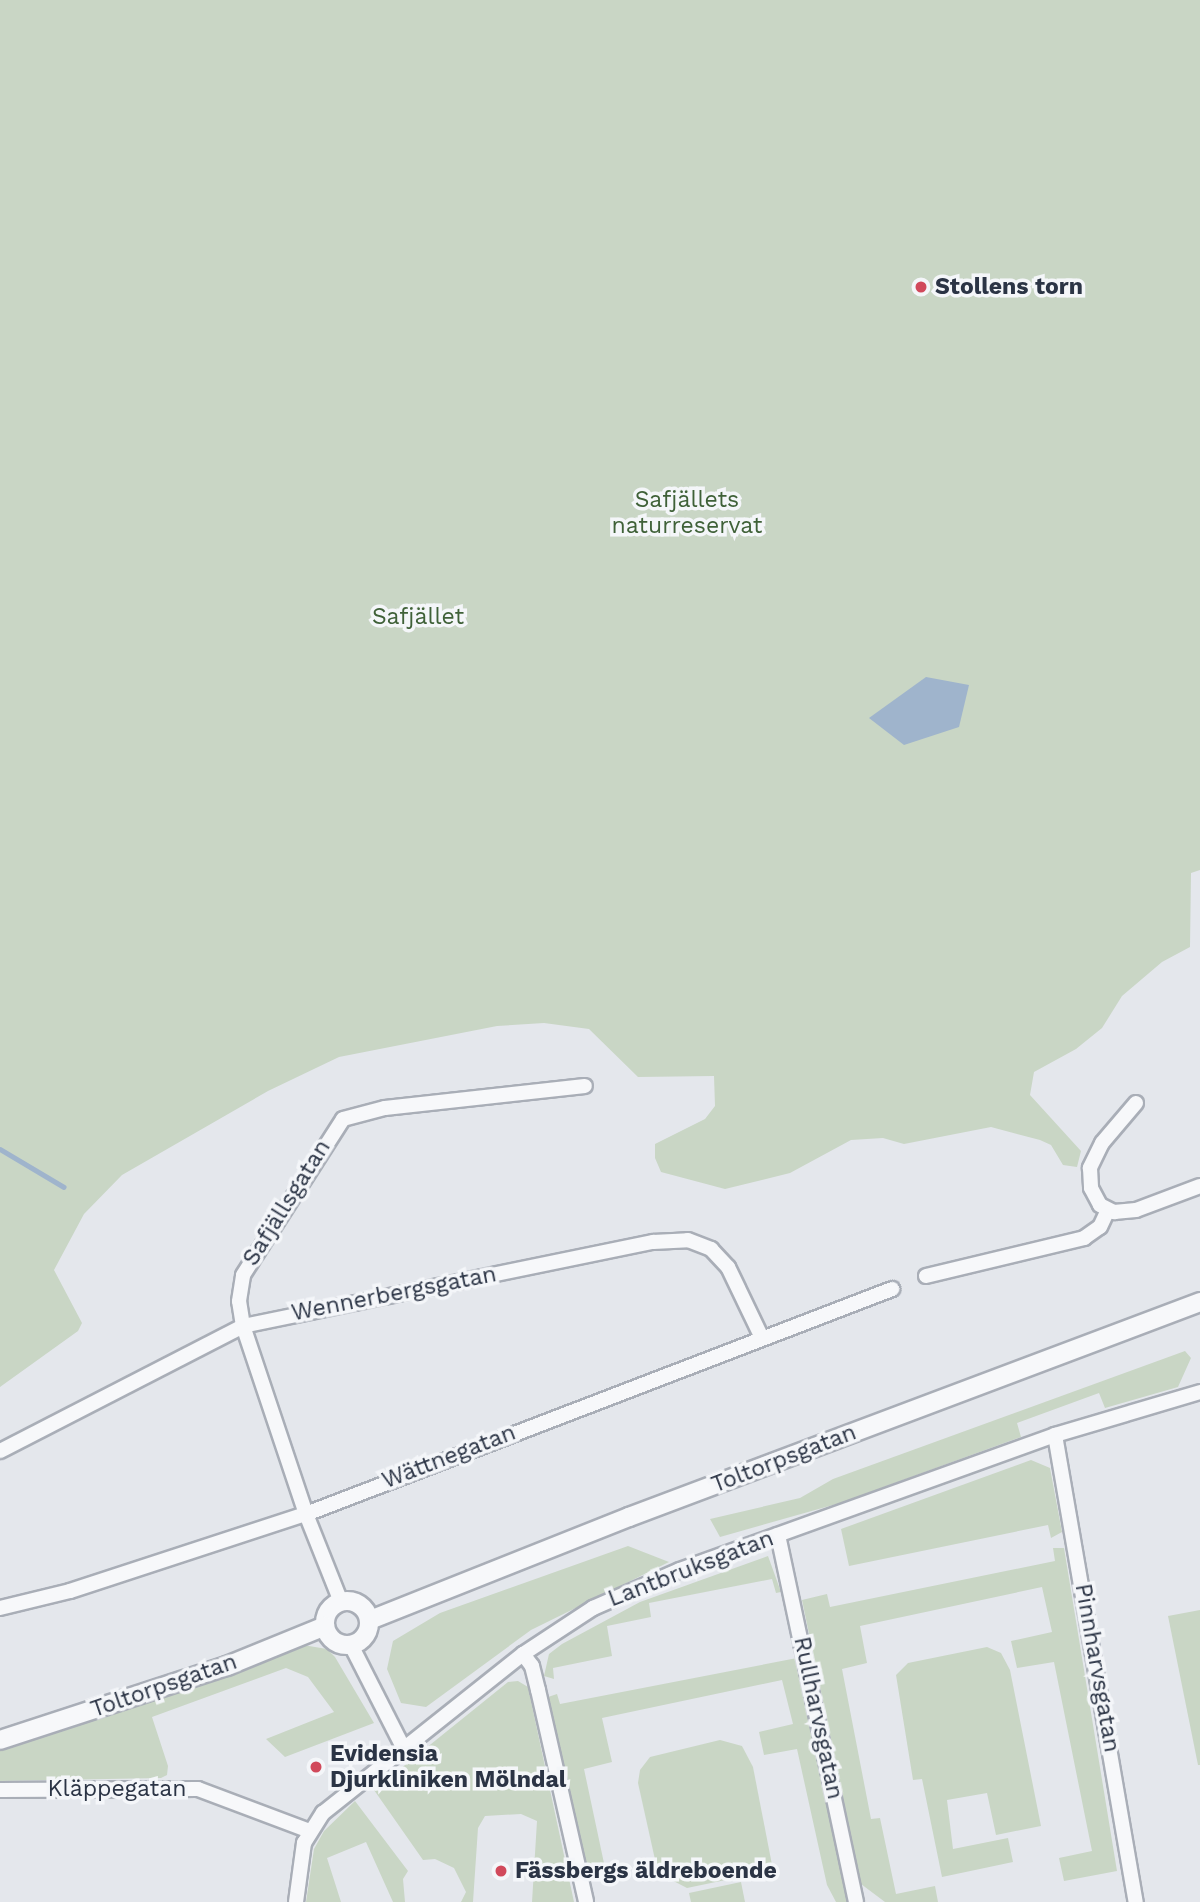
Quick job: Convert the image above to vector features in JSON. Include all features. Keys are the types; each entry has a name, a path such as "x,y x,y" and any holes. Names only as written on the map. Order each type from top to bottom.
{"street":[{"name":"Safjällsgatan","path":"341,1602 306,1514 243,1326 239,1301 243,1275 343,1118 386,1108 585,1086"},
{"path":"1108,1210 1091,1188 1090,1168 1102,1143 1136,1103"},
{"path":"1108,1210 1136,1210 1200,1186"},
{"path":"926,1276 1084,1238 1100,1227 1108,1210"},
{"name":"Wennerbergsgatan","path":"0,1451 243,1326 679,1240 700,1243 719,1257 762,1338"},
{"name":"Wättnegatan","path":"0,1608 70,1591 306,1514 892,1289"},
{"name":"Toltorpsgatan","path":"370,1620 629,1517 1200,1302"},
{"name":"Lantbruksgatan","path":"296,1902 301,1856 310,1831 323,1813 523,1654 566,1625 631,1590 778,1535 1055,1435 1200,1392"},
{"name":"Pinnharvsgatan","path":"1055,1435 1136,1902"},
{"name":"Rullharvsgatan","path":"778,1535 856,1902"},
{"path":"351,1646 365,1637 370,1620 357,1603 341,1602 329,1611 325,1626 334,1641 351,1646 403,1747"},
{"name":"Toltorpsgatan","path":"0,1740 227,1665 325,1626"},
{"path":"523,1654 535,1678 586,1902"},
{"name":"Kläppegatan","path":"0,1790 198,1789 310,1831"}],"green space":[{"name":"Safjället","path":"0,0 1200,0 1200,870 1191,873 1190,947 1162,962 1122,996 1102,1028 1076,1049 1034,1072 1030,1095 1081,1151 1077,1167 1063,1165 1051,1145 991,1127 904,1144 883,1138 851,1140 790,1173 725,1189 661,1172 655,1158 655,1144 705,1119 715,1106 714,1076 638,1077 589,1029 544,1023 497,1026 339,1057 268,1091 122,1175 84,1214 54,1270 82,1323 78,1331 0,1387"},
{"path":"1185,1351 1191,1358 1178,1387 1105,1408 1099,1393 1017,1423 1021,1437 840,1503 720,1537 710,1519 800,1498 833,1479"},
{"path":"1031,1460 1050,1468 1062,1532 1051,1538 1048,1525 849,1566 841,1529"},
{"path":"628,1546 669,1562 531,1630 426,1707 401,1703 387,1669 393,1641 440,1613"},
{"path":"1053,1548 1064,1548 1117,1871 1064,1881 1059,1858 1092,1851 1054,1662 1017,1668 1011,1641 1052,1632 1042,1587 860,1626 867,1663 842,1669 871,1819 880,1818 896,1894 935,1886 938,1902 885,1902 861,1884 802,1600 827,1594 830,1607 1055,1561"},
{"path":"768,1556 781,1592 776,1593 772,1579 649,1603 651,1617 607,1626 612,1656 553,1668 554,1679 544,1676 549,1654 562,1644 640,1602"},
{"path":"1200,1610 1200,1765 1198,1765 1168,1616"},
{"path":"303,1645 327,1649 335,1657 374,1723 285,1757 266,1739 334,1712 308,1677 286,1668 152,1717 168,1766 167,1775 161,1778 0,1781 0,1748 189,1688"},
{"path":"987,1647 1001,1653 1010,1670 1041,1826 996,1835 987,1793 947,1800 953,1849 1008,1838 1013,1862 942,1877 922,1779 913,1780 896,1675 908,1663"},
{"path":"797,1658 848,1902 836,1902 827,1885 797,1749 764,1755 759,1732 793,1724 782,1680 602,1718 612,1762 584,1769 608,1882 587,1874 545,1698 557,1694 560,1704"},
{"path":"518,1681 528,1687 574,1902 532,1902 537,1821 521,1814 485,1816 478,1828 473,1902 461,1902 466,1892 454,1868 435,1859 423,1860 374,1790 508,1682"},
{"path":"720,1740 742,1746 753,1767 773,1870 687,1888 658,1873 638,1783 640,1770 650,1757"},
{"path":"355,1801 408,1871 403,1879 405,1902 393,1902 366,1842 327,1858 341,1902 306,1902 314,1849 324,1831"},
{"path":"741,1882 745,1902 691,1902 689,1893"}],"water":[{"path":"926,677 969,685 959,727 904,745 869,718"}],"waterway":[{"path":"0,1149 64,1187"}],"place":[{"name":"Stollens torn","path":"921,287"},
{"name":"Evidensia Djurkliniken Mölndal","path":"316,1767"},
{"name":"Fässbergs äldreboende","path":"501,1871"}],"park label":[{"name":"Safjällets naturreservat","path":"687,513"}]}
